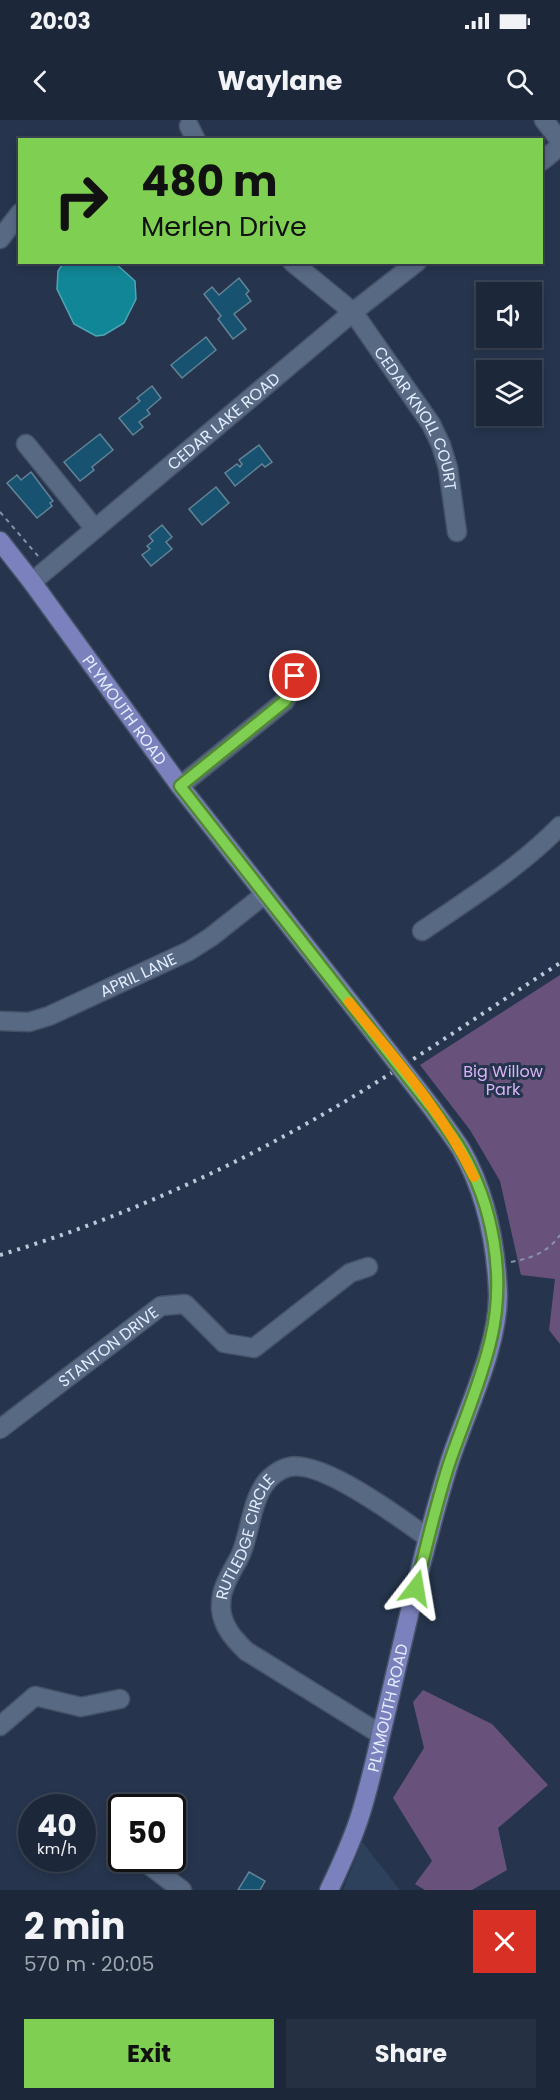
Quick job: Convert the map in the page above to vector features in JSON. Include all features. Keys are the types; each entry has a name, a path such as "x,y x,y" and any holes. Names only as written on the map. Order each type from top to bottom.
{"main road":[{"name":"PLYMOUTH ROAD","path":"0,541 180,786 432,1108 461,1150 482,1194 491,1229 498,1296 492,1338 449,1466 429,1538 360,1816 349,1848 329,1890"}],"street":[{"path":"544,120 560,141"},
{"path":"543,160 560,146"},
{"path":"0,239 18,216"},
{"name":"CEDAR KNOLL COURT","path":"294,264 353,312 418,404 441,445 453,491 457,532"},
{"name":"CEDAR LAKE ROAD","path":"32,582 353,312 414,264"},
{"path":"26,444 95,529"},
{"path":"180,786 285,701 292,689 295,676"},
{"path":"422,931 507,873 538,848 560,826"},
{"name":"APRIL LANE","path":"0,1020 29,1022 49,1016 168,962 211,937 264,895"},
{"name":"STANTON DRIVE","path":"0,1429 161,1306 185,1304 224,1343 254,1348 350,1273 368,1267"},
{"name":"RUTLEDGE CIRCLE","path":"380,1734 246,1651 224,1626 221,1609 222,1593 240,1555 258,1495 266,1482 277,1472 290,1466 304,1466 319,1470 379,1503 429,1538"},
{"path":"0,1726 35,1696 81,1707 120,1699"},
{"path":"159,1872 182,1890"}],"path":[{"path":"0,512 36,554 46,570"},
{"path":"511,1262 540,1254 548,1249 560,1235"}],"shaded area":[{"path":"63,264 116,264 135,281 136,299 124,323 104,335 96,336 74,324 57,289 58,271"},
{"path":"362,1842 400,1890 343,1890"}],"green space":[{"name":"Big Willow Park","path":"560,975 560,1344 549,1330 555,1279 521,1275 500,1181 470,1130 420,1065"},
{"path":"423,1690 492,1724 548,1785 498,1828 507,1870 472,1890 425,1890 415,1884 432,1861 393,1798 424,1748 413,1702"}],"building":[{"path":"239,278 249,291 246,294 251,301 234,314 246,329 233,339 218,319 221,316 204,294 212,287 219,295"},
{"path":"206,337 216,350 182,378 171,365"},
{"path":"152,386 161,398 147,410 150,414 139,422 143,427 133,435 119,418 140,401 137,398"},
{"path":"100,434 113,450 92,467 94,470 80,481 64,462"},
{"path":"259,445 272,462 265,467 262,464 235,486 225,473 237,464 240,467 242,464 239,460"},
{"path":"31,472 53,501 50,503 52,506 37,518 7,483 17,475 21,480"},
{"path":"216,487 229,503 202,525 189,509"},
{"path":"162,525 172,537 166,542 172,549 151,566 142,555 150,549 147,546 153,541 149,536"},
{"path":"249,1872 265,1881 260,1890 238,1890"}],"railway":[{"path":"0,1255 77,1230 152,1200 262,1148 364,1090 560,963"}],"slow traffic":[{"path":"349,1002 432,1108 461,1150 474,1177"}],"route":[{"path":"295,676 292,689 285,701 180,786 432,1108 461,1150 482,1194 491,1229 496,1264 498,1296 492,1338 449,1466 416,1588"}]}
